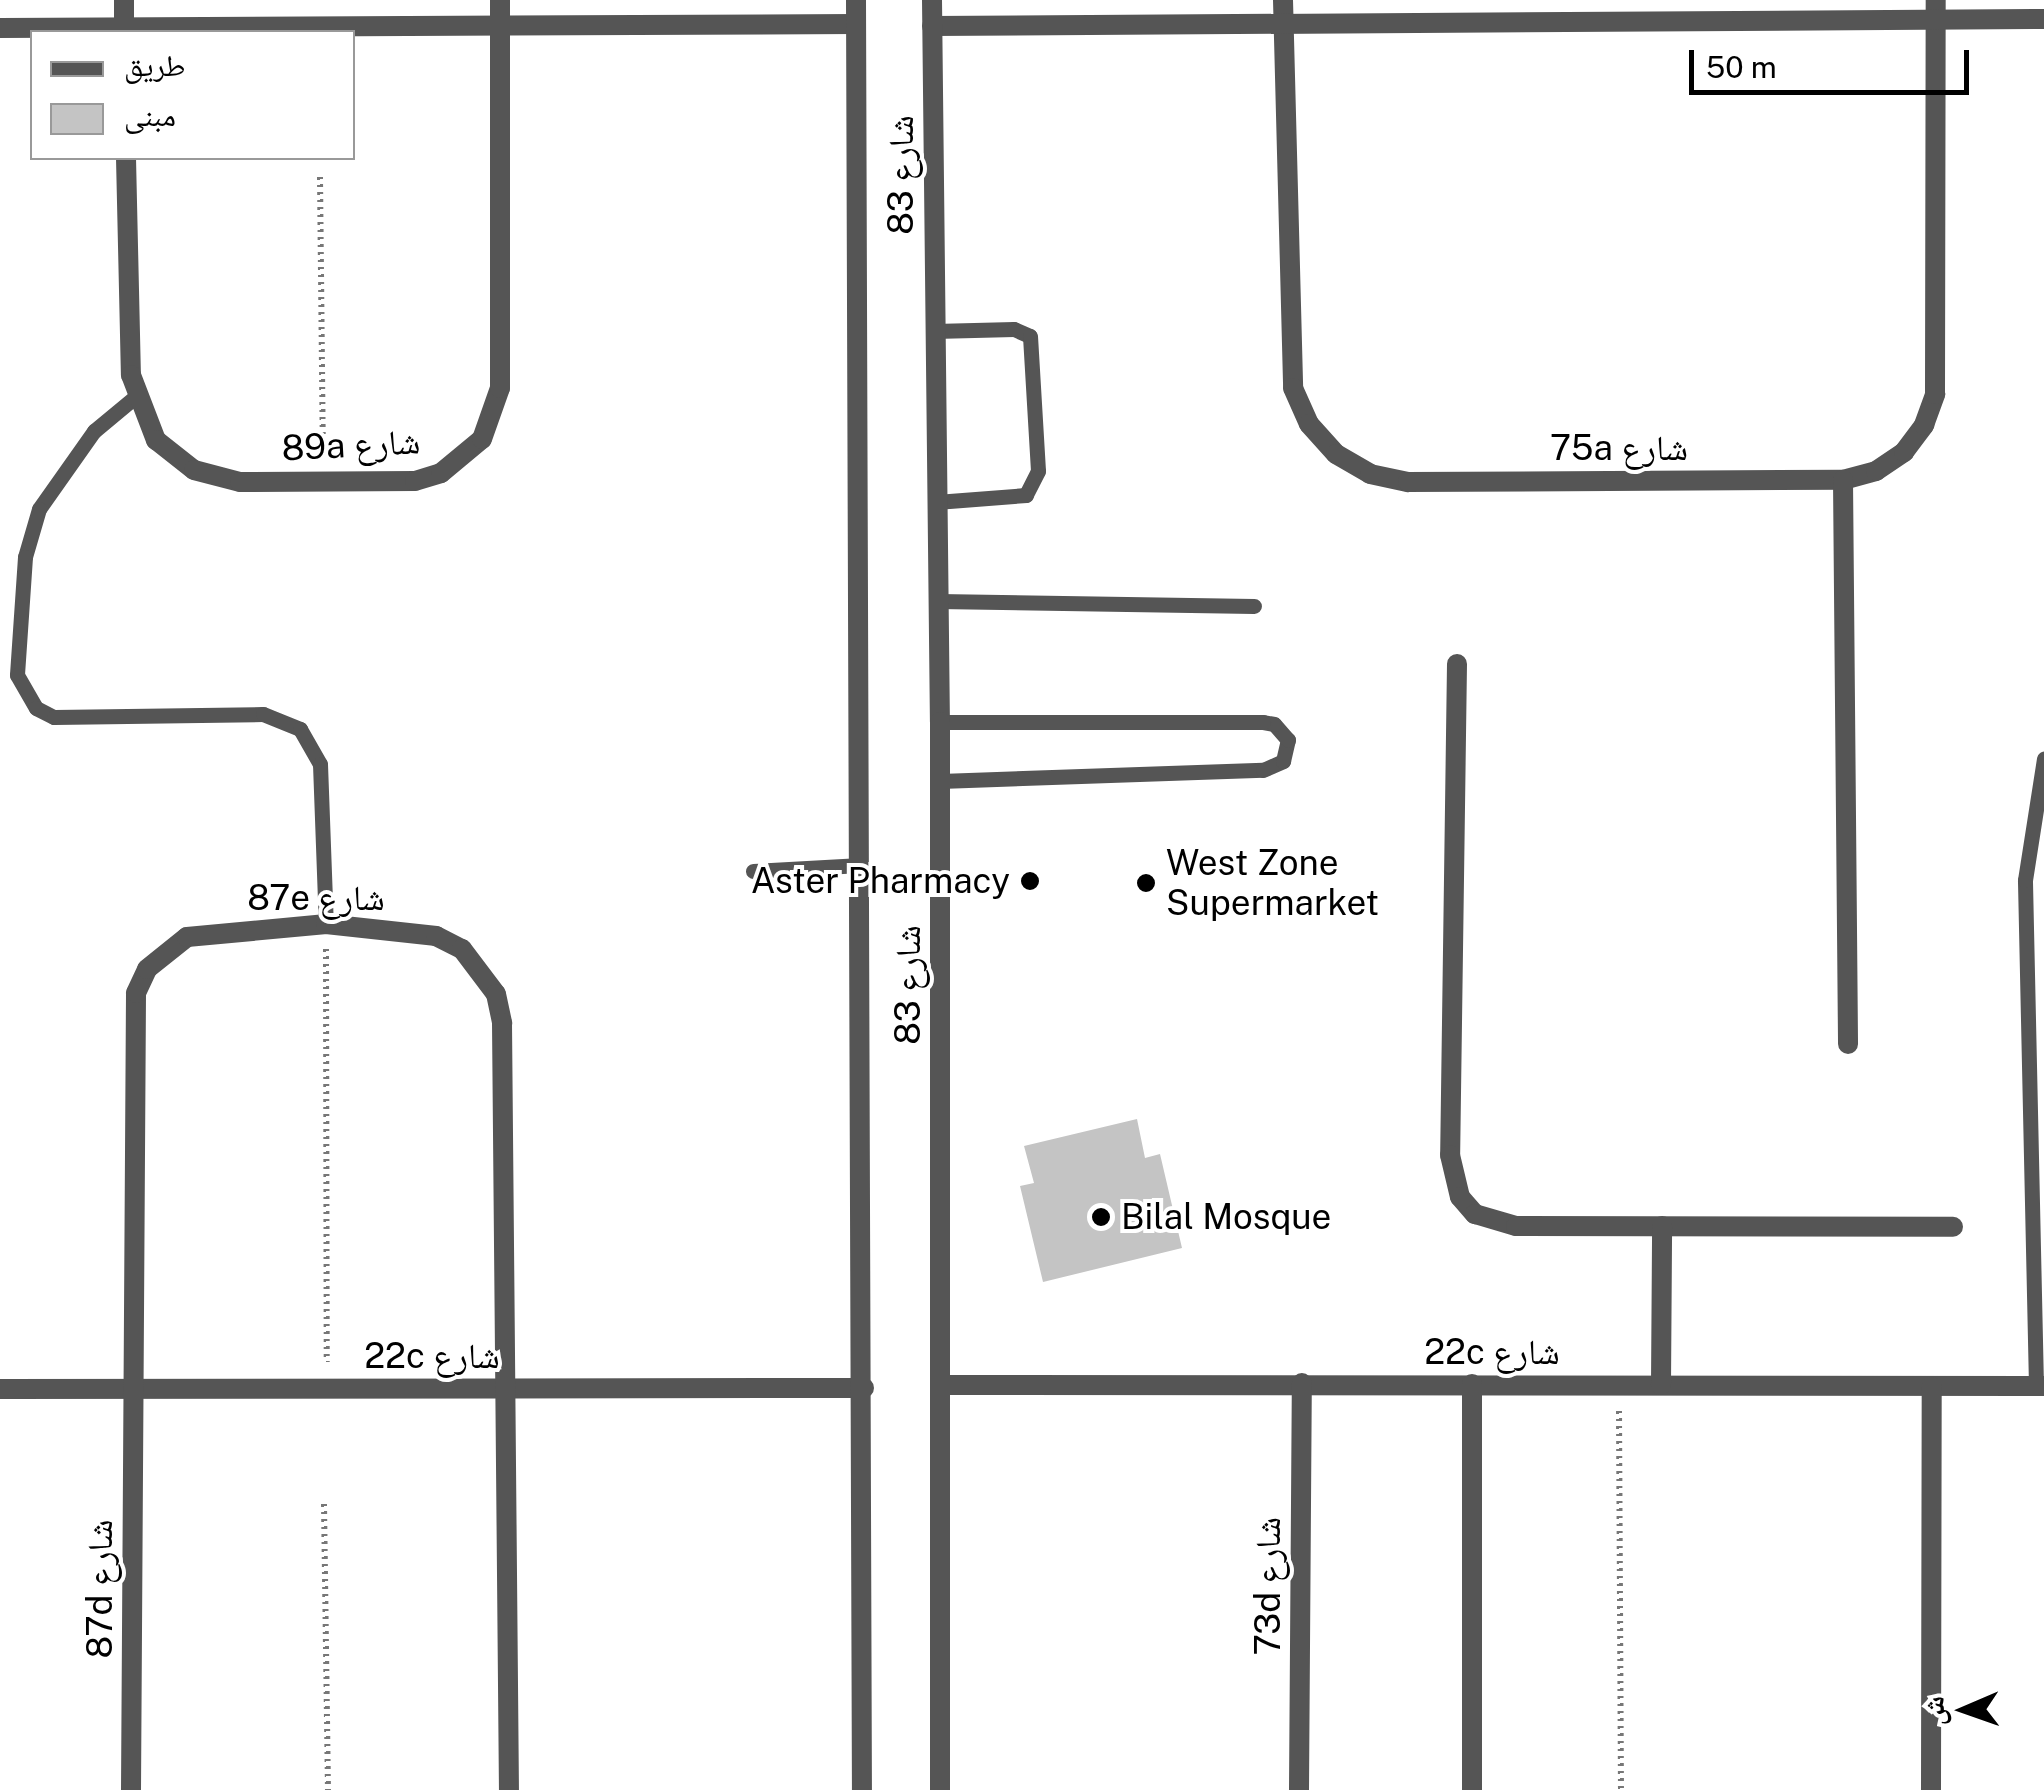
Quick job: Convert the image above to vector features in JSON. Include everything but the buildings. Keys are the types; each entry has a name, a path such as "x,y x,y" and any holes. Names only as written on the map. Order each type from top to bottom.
{"street":[{"path":"124,0 124,30"},
{"name":"89a شارع","path":"126,160 134,397 156,440 194,470 240,482 415,481 441,473 482,439 494,415 500,388 500,0"},
{"name":"شارع 83","path":"856,0 864,1388 862,1790"},
{"name":"شارع 83","path":"932,0 940,722 940,1790"},
{"name":"75a شارع","path":"1283,0 1293,388 1310,424 1336,454 1370,474 1408,482 1844,480 1876,471 1904,452 1924,426 1935,394 1936,10"},
{"path":"932,26 1283,25 1936,10 2044,19"},
{"path":"250,30 856,24"},
{"path":"0,28 83,30"},
{"path":"1844,480 1848,1044"},
{"path":"1457,664 1452,1177 1475,1214 1495,1224 1952,1228"},
{"name":"87e شارع","path":"134,1388 136,993 147,969 188,938 326,924 436,936 472,959 496,994 502,1023 508,1388"},
{"path":"1661,1385 1662,1226"},
{"name":"73d شارع","path":"1299,1790 1302,1383"},
{"path":"1472,1384 1472,1790"},
{"name":"22c شارع","path":"940,1385 2040,1386"},
{"path":"1931,1790 1932,1387"},
{"name":"87d شارع","path":"132,1790 134,1388"},
{"path":"508,1388 509,1790"},
{"name":"22c شارع","path":"0,1389 864,1388"}],"lane":[{"path":"934,331 1014,329 1030,336 1038,471 1026,494 936,502"},
{"path":"134,397 94,431 39,509 25,556 17,674 24,693 54,717 263,714 300,729 320,764 326,924"},
{"path":"938,601 1254,606"},
{"path":"940,722 1263,722 1274,724 1288,740 1284,761 1263,770 940,781"},
{"path":"2040,1386 2025,880 2044,758"},
{"path":"752,871 861,866"}],"path":[{"path":"320,177 323,482"},
{"path":"326,924 327,1388"},
{"path":"1618,1385 1620,1790"},
{"path":"324,1504 328,1790"}],"place":[{"name":"Aster Pharmacy","path":"1030,881"},
{"name":"West Zone Supermarket","path":"1146,883"},
{"name":"Bilal Mosque","path":"1101,1217"}]}
